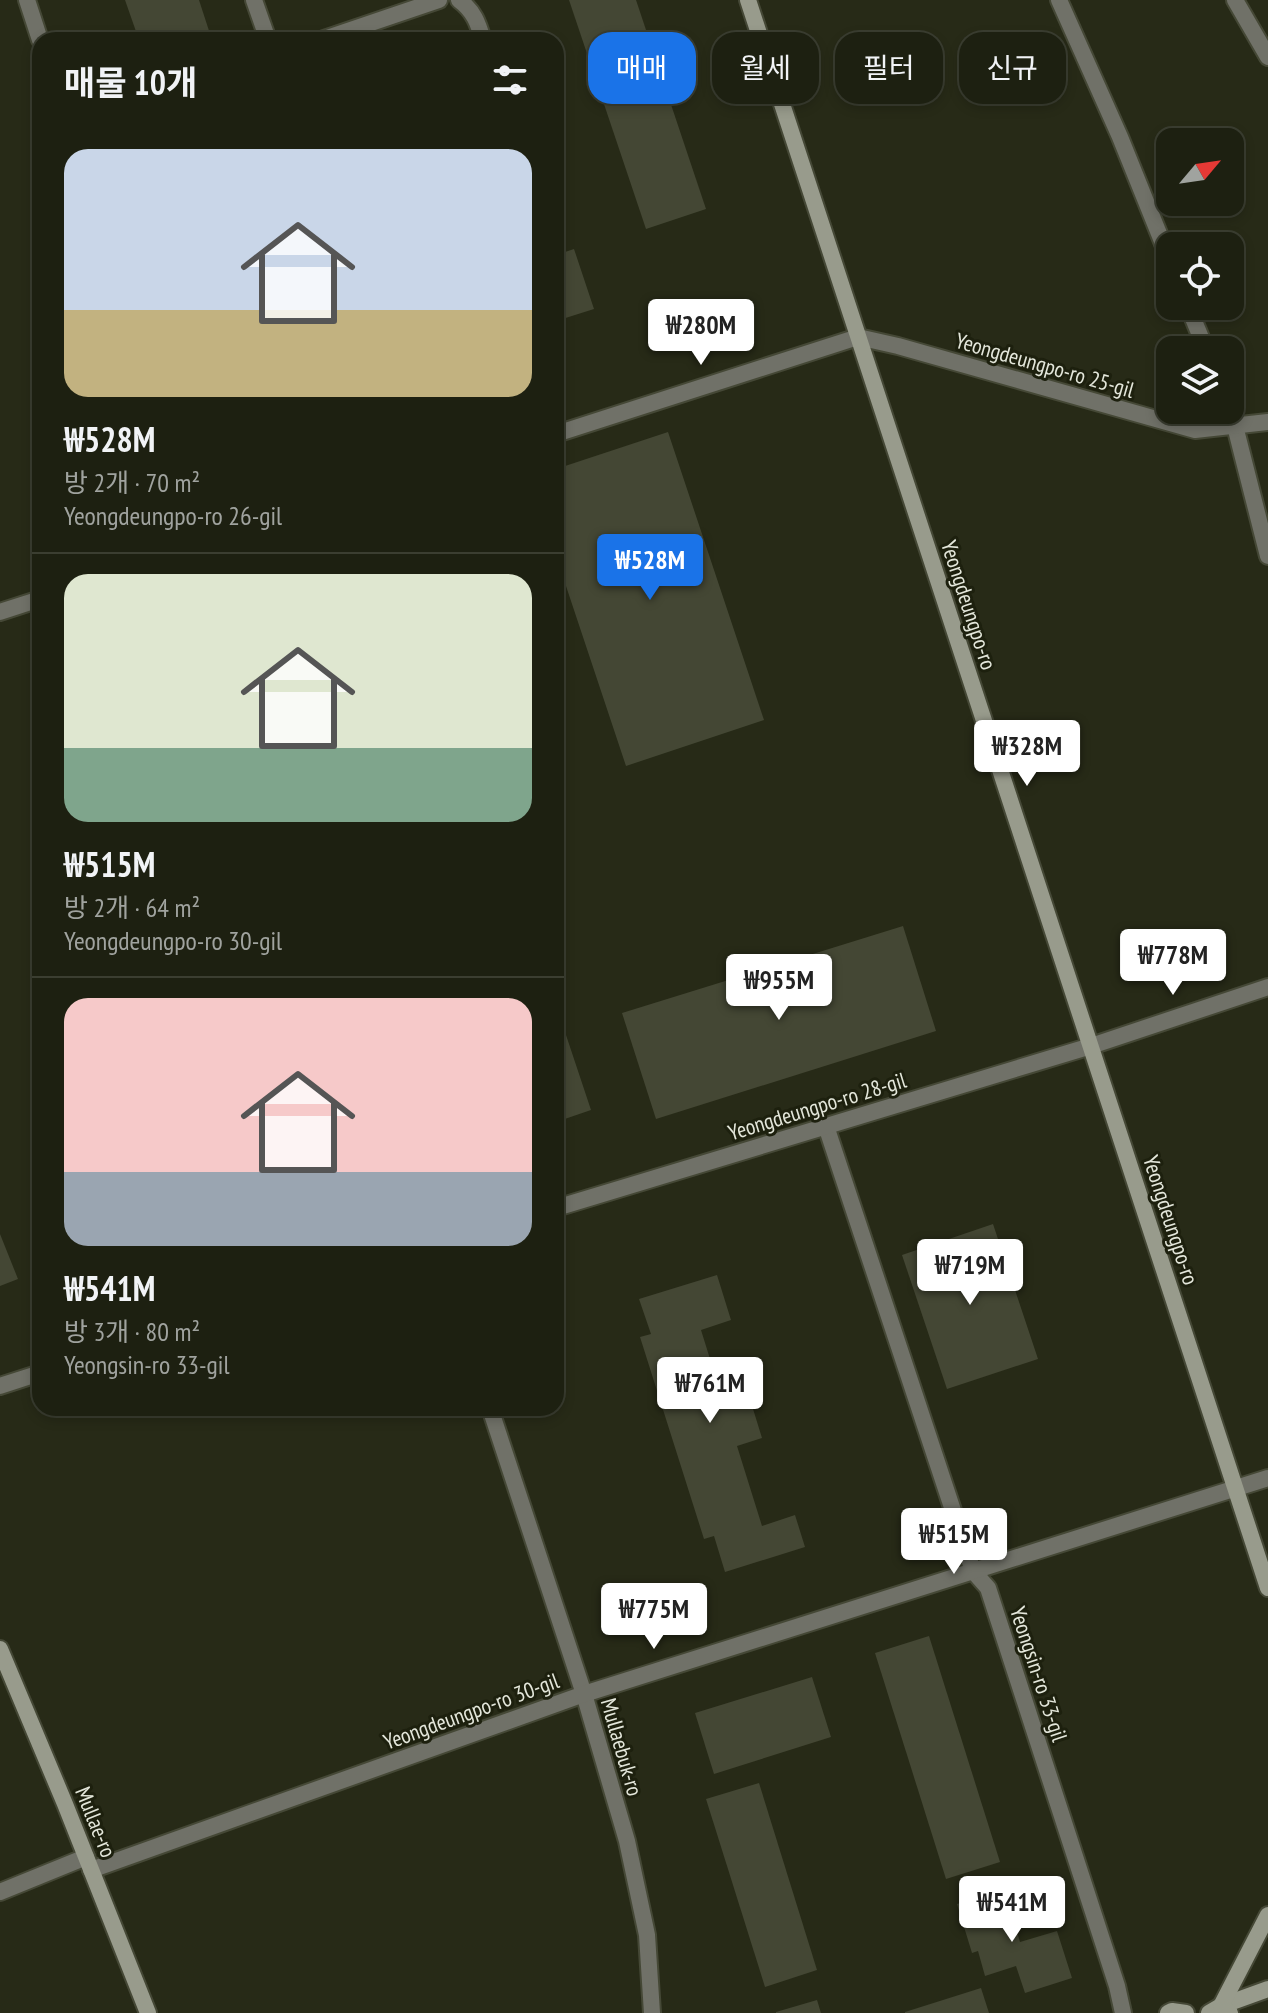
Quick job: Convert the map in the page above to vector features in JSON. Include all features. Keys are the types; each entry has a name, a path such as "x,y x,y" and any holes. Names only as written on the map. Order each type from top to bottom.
{"main road":[{"name":"Yeongdeungpo-ro","path":"748,0 1268,1588"},
{"name":"Mullae-ro","path":"0,1649 148,2013"},
{"path":"1220,2011 1268,1915"},
{"path":"1220,2011 1268,1989"},
{"path":"1168,2013 1186,2013"}],"street":[{"path":"27,0 37,32"},
{"path":"254,0 265,32"},
{"path":"345,32 439,0"},
{"path":"459,0 475,16 480,32"},
{"path":"1059,0 1158,232"},
{"path":"1235,0 1268,57"},
{"path":"564,431 858,337"},
{"name":"Yeongdeungpo-ro 25-gil","path":"858,337 1156,419"},
{"name":"Yeongdeungpo-ro 25-gil","path":"1244,419 1268,422"},
{"name":"Yeongdeungpo-ro 25-gil","path":"1174,424 1195,430 1214,424"},
{"path":"1234,424 1268,556"},
{"path":"0,612 32,602"},
{"name":"Yeongdeungpo-ro 28-gil","path":"564,1206 1091,1046 1268,987"},
{"name":"Yeongsin-ro 33-gil","path":"826,1126 973,1571 988,1588 1117,1986 1123,2013"},
{"path":"0,1386 32,1376"},
{"name":"Mullaebuk-ro","path":"493,1416 584,1694 627,1841 647,1935 652,2013"},
{"name":"Yeongdeungpo-ro 30-gil","path":"0,1892 584,1694 1268,1478"}],"building":[{"path":"125,0 199,0 209,32 136,32"},
{"path":"569,0 636,0 647,32 588,32 588,57"},
{"path":"604,104 671,104 706,209 646,229"},
{"path":"574,249 594,309 564,318 564,252"},
{"path":"668,432 764,720 626,766 564,580 564,466"},
{"path":"903,926 936,1031 656,1119 622,1013"},
{"path":"564,1029 591,1110 564,1119"},
{"path":"993,1224 1038,1359 947,1389 902,1255"},
{"path":"0,1234 18,1279 0,1286"},
{"path":"717,1275 731,1320 701,1330 720,1391 745,1383 762,1438 737,1446 762,1526 795,1515 805,1547 725,1572 714,1536 704,1539 640,1337 651,1334 639,1299"},
{"path":"929,1636 1000,1862 946,1879 875,1653"},
{"path":"812,1677 831,1737 714,1774 695,1713"},
{"path":"759,1783 817,1970 765,1987 706,1799"},
{"path":"1004,1890 1020,1942 1057,1931 1072,1978 1025,1993 1016,1966 985,1976 978,1951 972,1953 957,1904"},
{"path":"981,1988 989,2013 905,2013 905,2012"},
{"path":"817,2000 821,2013 776,2013 776,2012"}]}
